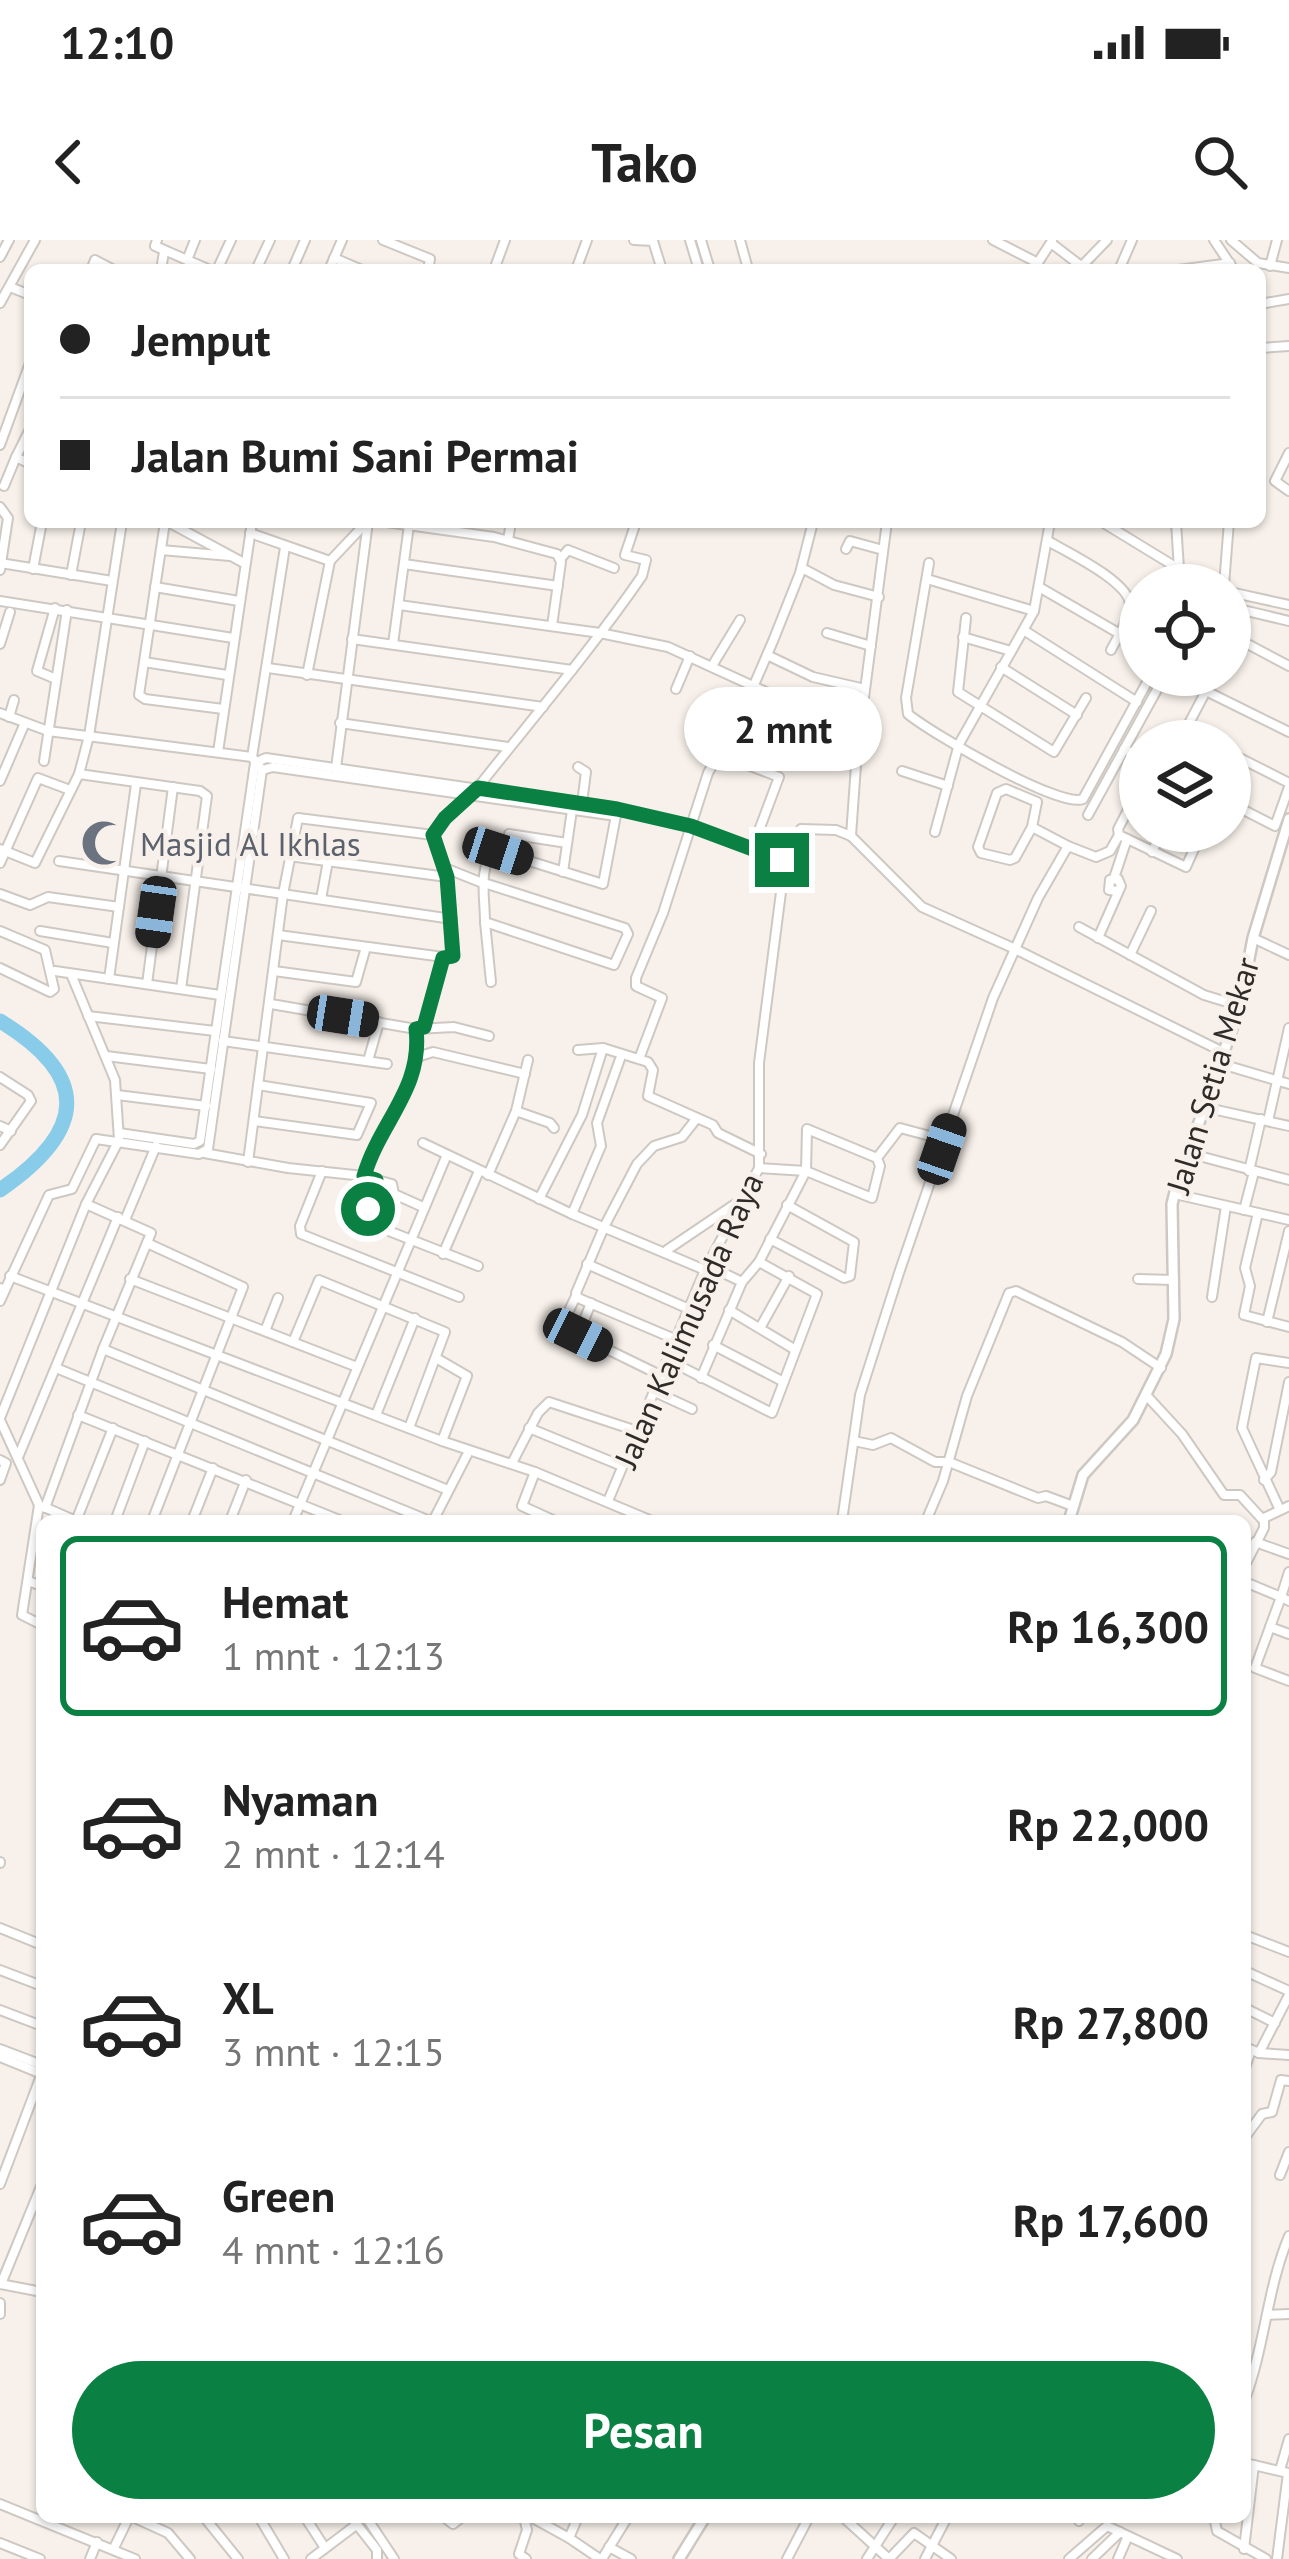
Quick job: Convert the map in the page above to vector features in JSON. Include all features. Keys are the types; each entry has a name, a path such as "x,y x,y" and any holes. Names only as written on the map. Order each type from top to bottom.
{"street":[{"path":"0,257 9,240"},
{"path":"0,303 35,240"},
{"path":"157,240 155,246 164,252 197,264"},
{"path":"187,260 195,240"},
{"path":"332,264 342,240"},
{"path":"383,240 431,260"},
{"path":"634,240 654,240"},
{"path":"993,240 1030,264"},
{"path":"1085,264 1107,240"},
{"path":"1231,240 1262,264"},
{"path":"1270,266 1277,240"},
{"path":"1052,242 1075,264"},
{"path":"162,264 164,252"},
{"path":"334,258 348,264"},
{"path":"1266,265 1289,268"},
{"path":"10,286 24,293"},
{"path":"0,445 4,416 24,375"},
{"path":"4,486 24,441"},
{"path":"1289,453 1275,483 1289,491"},
{"path":"16,458 24,461"},
{"path":"0,507 8,518 0,566 112,581"},
{"path":"33,569 41,528"},
{"path":"71,575 80,528"},
{"path":"3,850 34,863 79,774 121,528"},
{"path":"165,528 141,698 224,710"},
{"path":"177,528 244,563"},
{"path":"218,752 251,528"},
{"path":"253,528 285,548 330,561"},
{"path":"307,674 330,561 362,528"},
{"path":"336,772 366,528"},
{"path":"393,644 409,528"},
{"path":"429,528 508,540 562,557"},
{"path":"508,540 510,528"},
{"path":"433,835 478,788 572,670 647,565 646,560 625,554 634,528"},
{"path":"639,1059 662,996 635,982 664,914 717,753 767,655 802,568 812,528"},
{"path":"851,836 886,528"},
{"path":"935,832 959,744 1034,611 1049,528"},
{"path":"1112,528 1171,564"},
{"path":"1176,528 1179,564"},
{"path":"1226,564 1229,528"},
{"path":"846,549 850,541 883,550"},
{"path":"1048,542 1119,587"},
{"path":"204,1154 210,1143 285,548"},
{"path":"161,550 231,556"},
{"path":"552,626 562,557 568,550 614,568"},
{"path":"929,563 906,708 912,718 1020,781 1078,802 1139,696"},
{"path":"404,564 558,586"},
{"path":"802,568 834,585 879,597"},
{"path":"928,579 1034,611"},
{"path":"155,587 239,601"},
{"path":"1039,587 1119,633"},
{"path":"1251,597 1289,605"},
{"path":"0,601 233,638"},
{"path":"399,605 600,633 690,656 779,698"},
{"path":"55,608 37,671 56,680"},
{"path":"44,761 67,610"},
{"path":"0,644 10,612"},
{"path":"1251,612 1289,621"},
{"path":"966,618 957,689 979,704 1052,751 1058,750 1086,698"},
{"path":"712,666 740,620"},
{"path":"1025,631 1136,702"},
{"path":"827,633 872,646"},
{"path":"1111,650 1119,636"},
{"path":"963,637 1012,651"},
{"path":"352,639 572,670"},
{"path":"1251,646 1289,666"},
{"path":"767,655 813,676 865,689"},
{"path":"676,689 690,656"},
{"path":"144,662 227,675"},
{"path":"1001,667 1077,715"},
{"path":"268,668 543,706"},
{"path":"1190,720 1209,690 1289,732"},
{"path":"14,700 5,715 48,731 218,752 273,767 478,788 513,798 620,813 691,826 784,861 793,856 801,829 836,830 851,836 922,907 1013,948 1220,1058 1289,1084"},
{"path":"340,723 509,747"},
{"path":"0,781 24,725"},
{"path":"717,753 779,777 752,849"},
{"path":"1088,815 1119,758"},
{"path":"1251,764 1289,785 1275,826 1251,814"},
{"path":"563,872 586,772 578,767"},
{"path":"902,771 949,786"},
{"path":"336,772 467,797 513,798"},
{"path":"79,774 200,791 208,799 181,989"},
{"path":"0,863 38,778 70,790"},
{"path":"109,979 136,784"},
{"path":"147,984 173,787"},
{"path":"999,790 1036,799 1032,826 1013,860 979,850 999,790"},
{"path":"491,982 484,883 488,857 494,850 605,883 620,813"},
{"path":"248,1162 283,894 301,816 433,835"},
{"name":"Jalan Setia Mekar","path":"1071,1515 1083,1475 1119,1438 1162,1368 1174,1319 1175,1194 1240,1006 1253,938 1289,819"},
{"path":"1032,826 1096,857 1114,854"},
{"path":"509,834 567,843"},
{"path":"278,935 453,956 446,872 433,835"},
{"path":"1098,938 1118,891 1108,888 1119,845"},
{"path":"843,1515 860,1395 905,1256 1013,948 1068,846"},
{"path":"1152,852 1186,867 1193,852"},
{"path":"289,856 446,872 625,928 628,934 617,964 610,965 485,922"},
{"path":"59,861 452,919"},
{"path":"321,899 328,861"},
{"name":"Jalan Kalimusada Raya","path":"10,1276 608,1501 707,1268 759,1168 759,1063 784,861"},
{"path":"1276,864 1289,870"},
{"path":"0,1301 50,1194 72,1190 96,1139 198,1143 240,888"},
{"path":"0,894 30,905 48,897 119,907"},
{"path":"1130,955 1151,911"},
{"path":"1079,927 1204,995 1240,1006"},
{"path":"0,931 45,950 54,989 50,992 0,968"},
{"path":"40,932 113,943"},
{"path":"1253,938 1289,955"},
{"path":"274,970 356,982 366,947"},
{"path":"364,1176 388,1118 413,1079 420,1028 443,958"},
{"path":"55,971 220,995"},
{"path":"62,1515 42,1506 0,1419 50,1290 118,1137 117,1095 106,1056 71,974"},
{"path":"271,1004 420,1028 454,1027 489,1036"},
{"path":"88,1016 215,1031"},
{"path":"368,1061 379,1022"},
{"path":"1244,1210 1289,1028"},
{"path":"223,1041 387,1064"},
{"path":"539,1198 577,1121 603,1048"},
{"path":"578,1050 603,1048 639,1059 653,1067 647,1095 713,1125 718,1133 761,1154"},
{"path":"417,1057 433,1052 525,1074"},
{"path":"106,1056 211,1069"},
{"path":"572,1214 602,1142 598,1127 620,1059"},
{"path":"443,1253 516,1111 528,1060"},
{"path":"0,1077 31,1099 0,1145"},
{"path":"254,1121 355,1135 371,1103 259,1085"},
{"path":"117,1095 206,1106"},
{"path":"1202,1106 1289,1126"},
{"path":"516,1111 554,1128"},
{"path":"562,1325 604,1227 642,1156 654,1146 678,1140 697,1118"},
{"path":"577,1121 598,1127"},
{"path":"0,1126 11,1131"},
{"path":"701,1378 742,1282 759,1262 806,1171 808,1128 877,1158 880,1166 872,1198 806,1171 759,1168"},
{"path":"877,1158 900,1128 930,1136"},
{"path":"118,1137 248,1162 364,1176 392,1184 394,1194 423,1208"},
{"path":"423,1144 572,1214 742,1282"},
{"path":"19,1455 82,1302 156,1147"},
{"path":"1186,1152 1289,1180"},
{"path":"295,1515 446,1157"},
{"path":"322,1171 301,1234 459,1298"},
{"path":"376,1180 367,1216 376,1226 478,1266"},
{"path":"1175,1194 1289,1220"},
{"path":"665,1250 745,1197"},
{"path":"41,1515 150,1232 86,1204"},
{"path":"770,1239 844,1278 850,1276 854,1242 787,1205"},
{"path":"1212,1297 1226,1206"},
{"path":"1258,1213 1245,1272 1250,1286 1244,1315 1289,1327"},
{"path":"1267,1322 1289,1231"},
{"path":"147,1244 240,1284 242,1289 154,1515"},
{"path":"670,1361 767,1414 773,1411 817,1294 759,1262"},
{"path":"587,1264 689,1309"},
{"path":"760,1328 789,1276"},
{"path":"130,1279 357,1366"},
{"path":"1138,1279 1174,1280"},
{"path":"293,1342 317,1281 446,1334 409,1428"},
{"path":"928,1515 949,1462 962,1409 1010,1293 1016,1291 1100,1331 1162,1368"},
{"path":"576,1294 677,1340"},
{"path":"266,1331 278,1298"},
{"path":"591,1303 577,1334 662,1376"},
{"path":"729,1310 794,1349"},
{"path":"376,1415 415,1318"},
{"path":"713,1346 782,1381"},
{"path":"103,1349 448,1490"},
{"path":"1263,1520 1285,1508 1264,1480 1242,1427 1254,1362 1259,1356 1289,1363"},
{"path":"436,1358 467,1376 442,1442"},
{"path":"56,1368 416,1515"},
{"path":"1264,1480 1270,1472 1289,1382"},
{"path":"655,1393 692,1409"},
{"path":"1147,1396 1182,1434 1224,1495 1240,1495 1263,1520 1264,1528 1251,1551"},
{"path":"512,1463 543,1406 556,1401 637,1431"},
{"path":"78,1415 325,1515"},
{"path":"78,1515 113,1428"},
{"path":"530,1428 622,1466"},
{"path":"854,1441 873,1444 891,1438 935,1462 949,1462 1039,1498 1073,1506"},
{"path":"117,1515 145,1441"},
{"path":"434,1515 469,1451"},
{"path":"0,1480 3,1462"},
{"path":"194,1515 213,1468"},
{"path":"535,1472 523,1507 541,1515"},
{"path":"232,1515 246,1480"},
{"path":"608,1501 639,1515"},
{"path":"1255,1542 1289,1554"},
{"path":"36,1553 22,1615 36,1622"},
{"path":"1289,1572 1285,1599 1255,1668 1289,1681"},
{"path":"28,1581 36,1584"},
{"path":"1251,1585 1285,1599"},
{"path":"1270,1628 1289,1634"},
{"path":"0,1928 36,1943"},
{"path":"1251,1940 1289,1952"},
{"path":"0,1970 36,1984"},
{"path":"1251,1974 1289,1993 1275,2023 1252,2050 1283,2054"},
{"path":"0,2009 36,2024"},
{"path":"1251,2011 1275,2023"},
{"path":"0,2053 36,2069"},
{"path":"1251,2129 1262,2114 1273,2112 1281,2080 1289,2081"},
{"path":"0,2184 4,2162 36,2086"},
{"path":"1280,2175 1289,2152"},
{"path":"36,2197 0,2284 36,2291"},
{"path":"1251,2375 1289,2236"},
{"path":"0,2303 0,2314"},
{"path":"1267,2315 1289,2314"},
{"path":"1277,2559 1289,2439"},
{"path":"1251,2464 1286,2472"},
{"path":"0,2504 36,2518"},
{"path":"48,2523 135,2559"},
{"path":"114,2548 128,2523"},
{"path":"145,2523 168,2533 190,2559"},
{"path":"209,2523 238,2559"},
{"path":"263,2523 284,2559"},
{"path":"309,2523 325,2548"},
{"path":"311,2559 352,2523"},
{"path":"356,2523 377,2550 377,2559"},
{"path":"370,2523 394,2559"},
{"path":"526,2559 519,2554 527,2523"},
{"path":"539,2523 601,2559 624,2523"},
{"path":"569,2538 575,2523"},
{"path":"679,2559 701,2523"},
{"path":"787,2559 805,2523"},
{"path":"850,2523 889,2559 914,2534 951,2559"},
{"path":"867,2559 890,2523"},
{"path":"926,2559 944,2523"},
{"path":"1215,2523 1217,2531 1266,2559"},
{"path":"1244,2549 1246,2523"},
{"path":"1069,2559 1105,2526 1160,2556 1177,2559"},
{"path":"1092,2559 1124,2534"},
{"path":"1118,2559 1124,2534"},
{"path":"90,2559 97,2542"},
{"path":"6,2559 5,2545 40,2559"},
{"path":"610,2547 631,2559"}],"waterway":[{"path":"0,1021 51,1063 67,1104 49,1147 0,1190"}],"place":[{"name":"Masjid Al Ikhlas","path":"104,843"}],"route":[{"path":"368,1209 376,1180 364,1176 368,1162 413,1079 416,1029 424,1027 443,958 453,956 447,877 433,835 478,788 617,809 691,826 782,860"}]}
